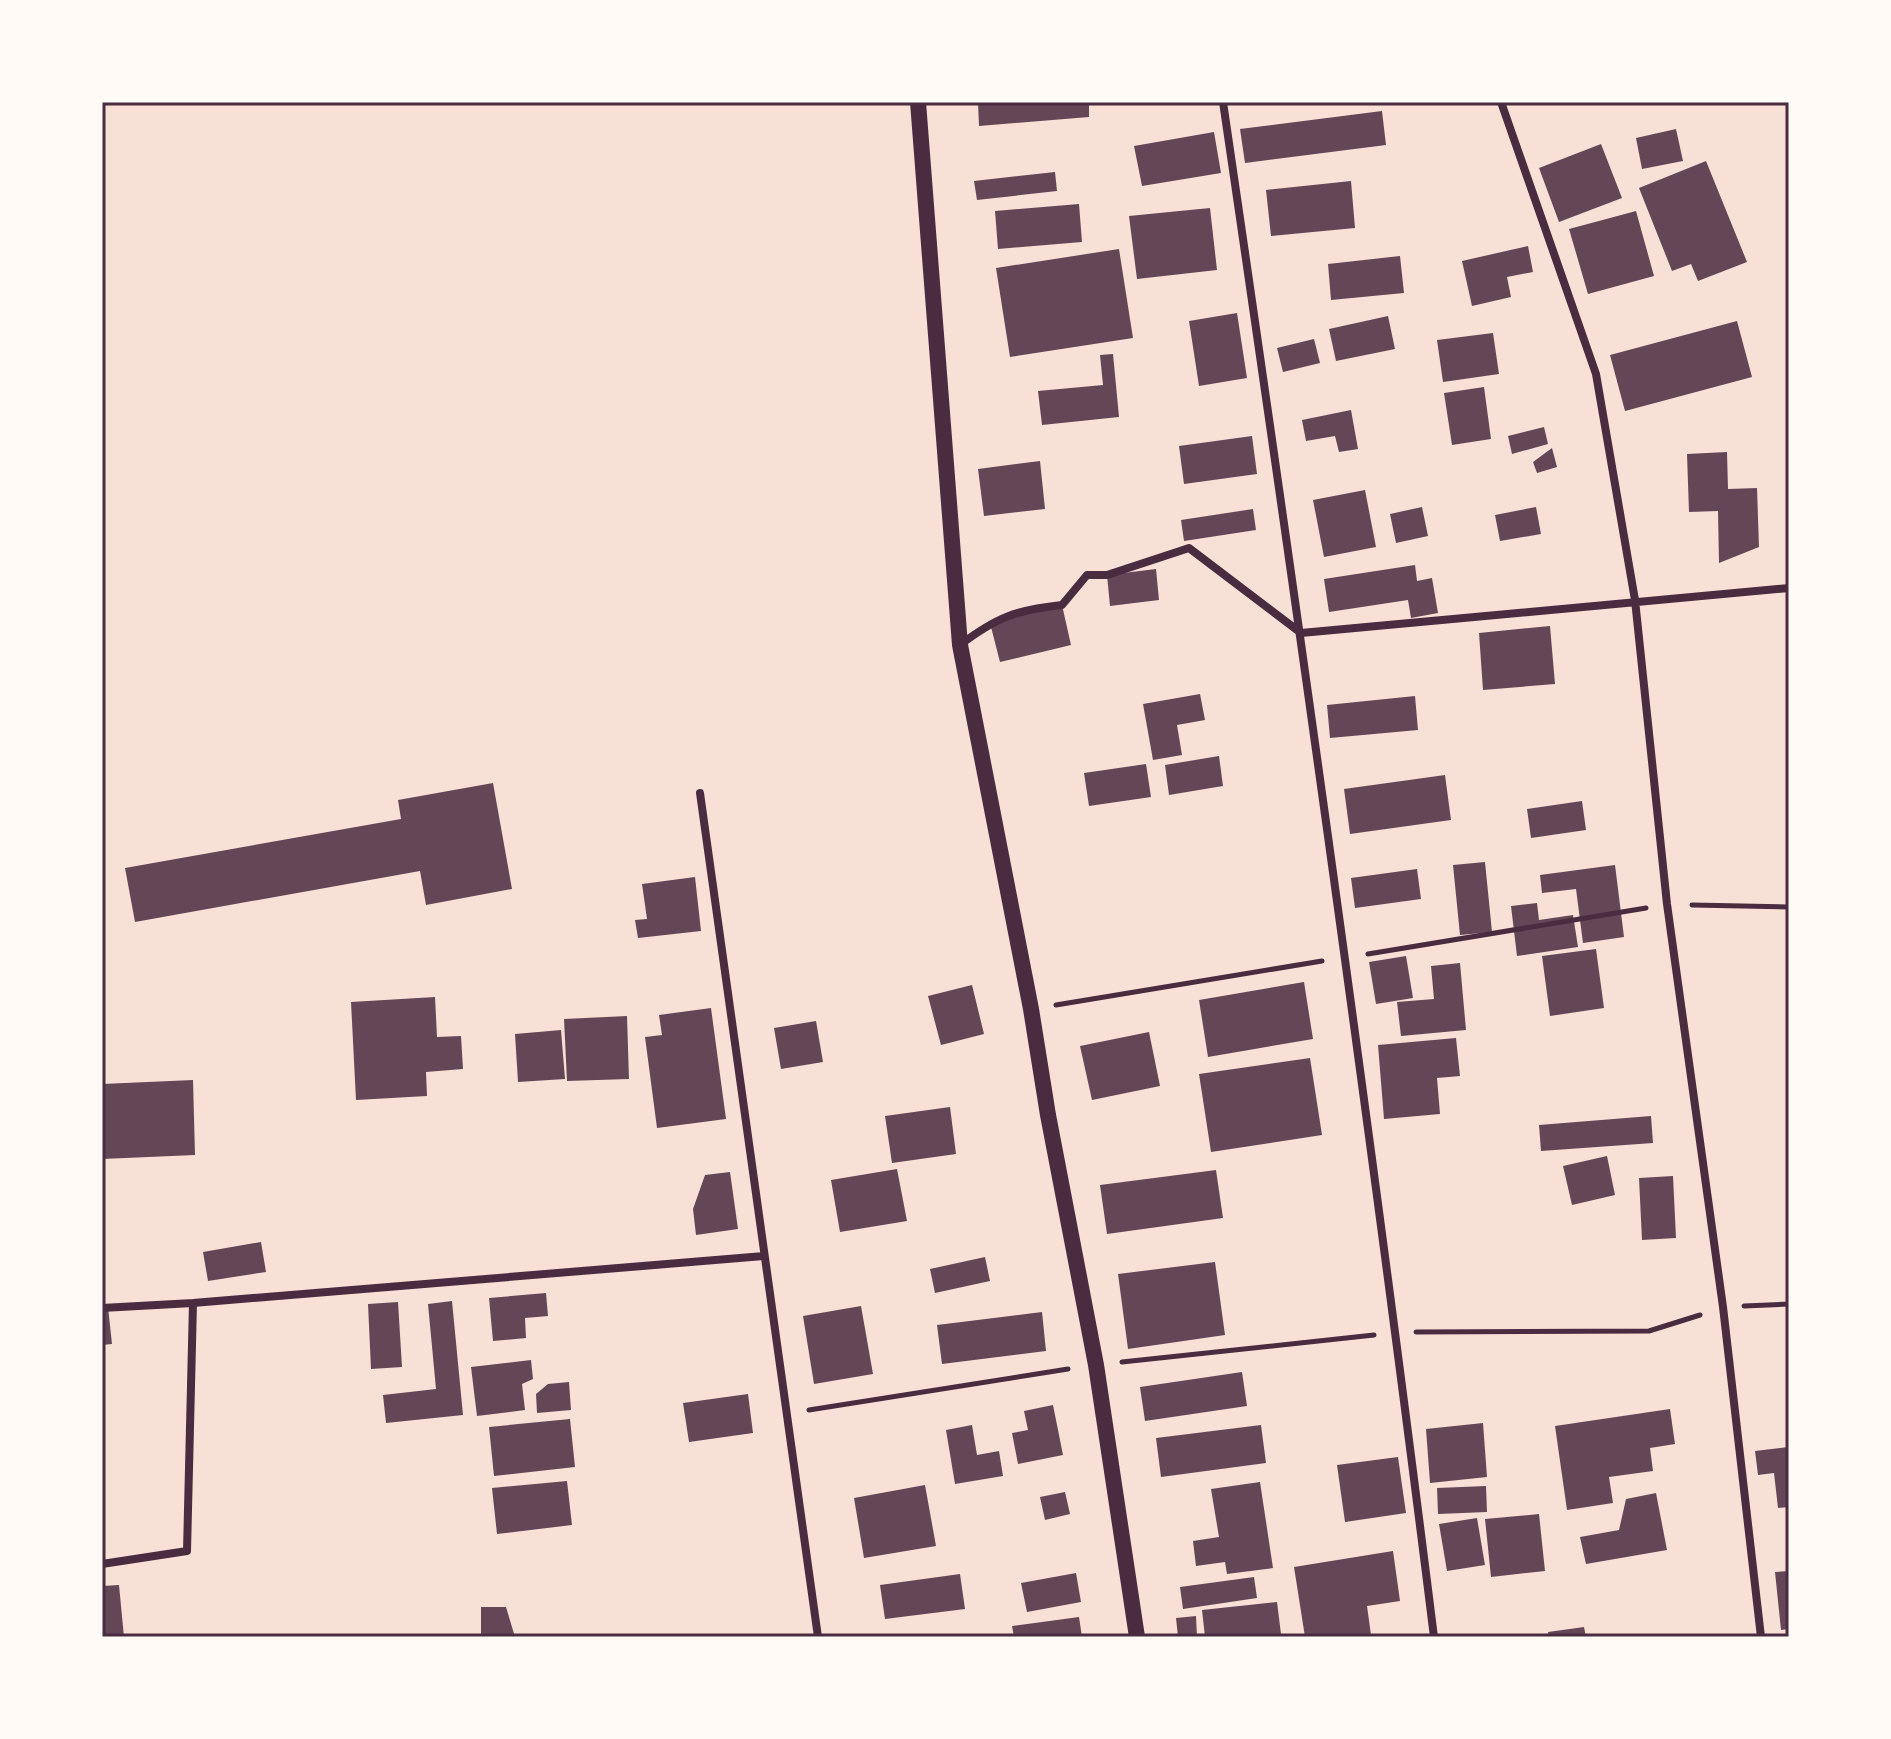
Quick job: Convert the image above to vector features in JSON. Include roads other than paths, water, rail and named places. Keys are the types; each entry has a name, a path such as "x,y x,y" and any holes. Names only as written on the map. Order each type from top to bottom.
{"main road":[{"path":"918,102 960,645 1096,1365 1137,1637"}],"street":[{"path":"1223,102 1301,633 1434,1637"},
{"path":"1501,102 1596,374 1635,600 1667,904 1723,1307 1761,1637"},
{"path":"960,645 990,623 1027,609 1062,605 1087,575 1107,575 1189,548 1301,633 1789,588"},
{"path":"700,793 818,1637"},
{"path":"102,1308 764,1256"},
{"path":"102,1564 187,1551 193,1303"}]}
